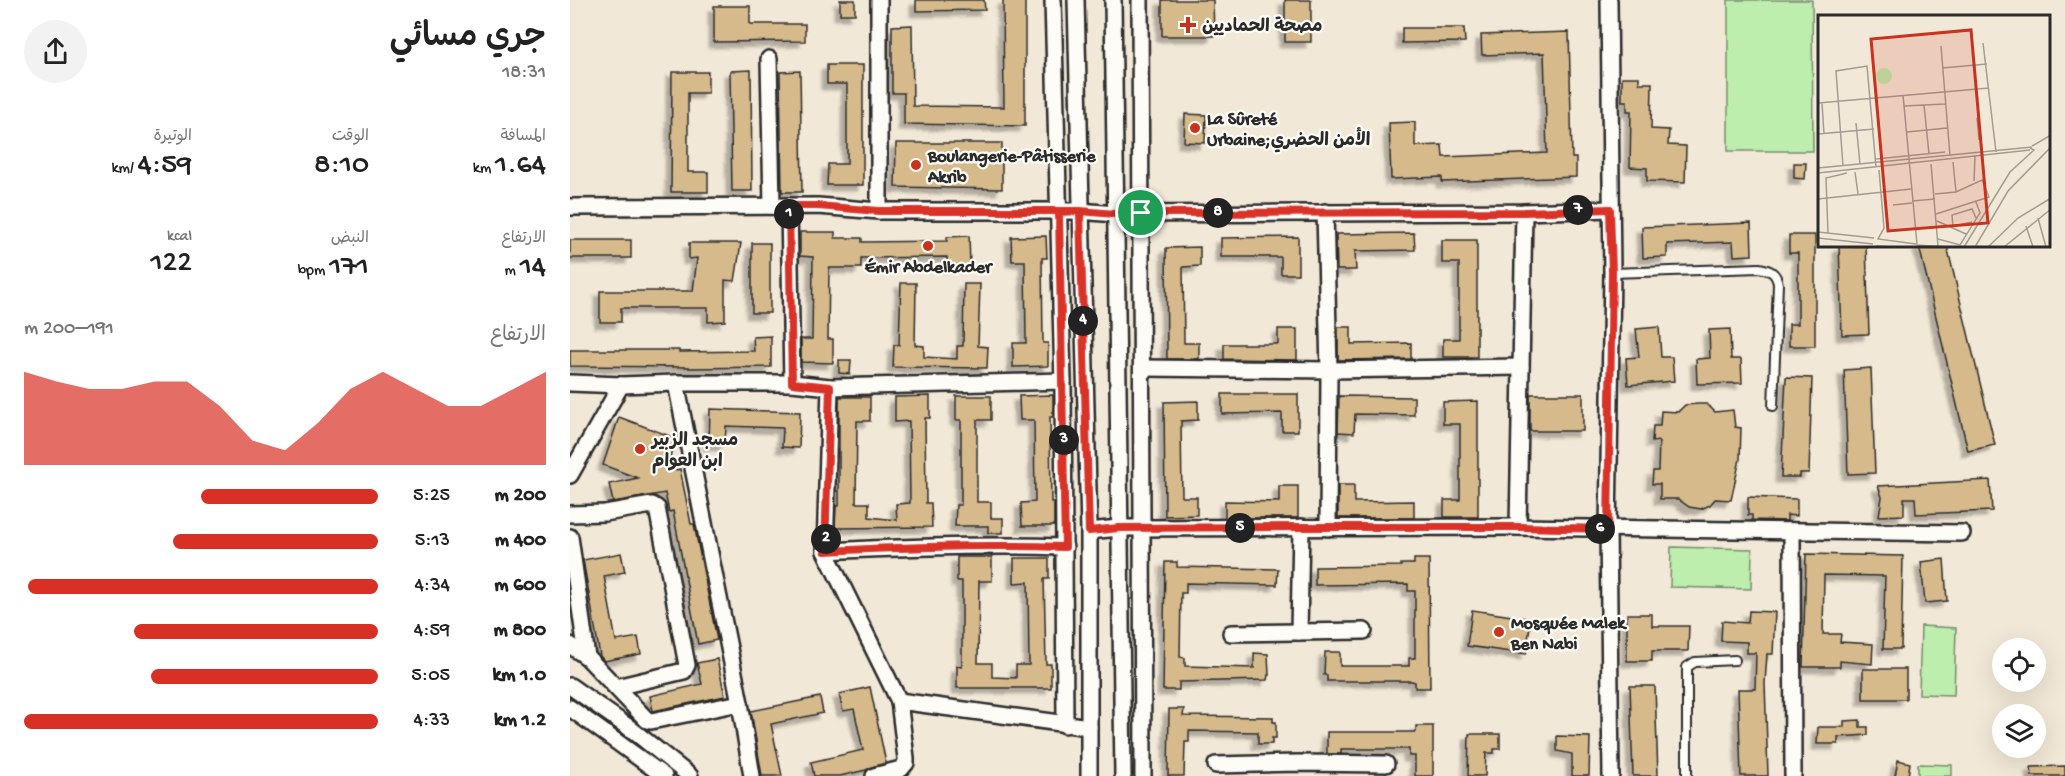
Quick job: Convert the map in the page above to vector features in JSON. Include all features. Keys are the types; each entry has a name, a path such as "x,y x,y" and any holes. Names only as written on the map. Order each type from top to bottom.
{"street":[{"path":"879,0 879,211"},
{"path":"1053,0 1063,381 1065,725"},
{"path":"1076,0 1089,531 1089,776"},
{"path":"1113,0 1123,776"},
{"path":"1140,0 1143,776"},
{"path":"1609,0 1612,273 1608,529 1611,776"},
{"path":"769,59 772,206"},
{"path":"789,206 792,383"},
{"path":"570,207 818,206 879,211 1080,211 1115,214 1524,212 1610,209"},
{"path":"1325,212 1329,370 1328,528"},
{"path":"1518,527 1524,212"},
{"path":"1143,368 1329,370 1521,368"},
{"path":"570,383 621,385 792,383 830,387 1063,381"},
{"path":"676,383 740,703 752,776"},
{"path":"570,475 621,385"},
{"path":"830,387 825,551 899,701 906,763 901,770 874,776"},
{"path":"570,514 605,513 652,505 657,508 687,665 684,671 615,687"},
{"path":"1299,632 1301,527"},
{"path":"1089,531 1119,528 1518,527 1962,533"},
{"path":"1792,531 1793,776"},
{"path":"570,537 587,657"},
{"path":"825,551 1000,544 1065,547"},
{"path":"1231,633 1364,631"},
{"path":"570,645 587,657 644,717 651,721 740,703"},
{"path":"570,686 631,729 690,776"},
{"path":"899,701 1089,727"},
{"path":"570,708 664,776"},
{"path":"1216,765 1299,769 1386,764"}],"lane":[{"path":"1612,273 1759,268 1772,271 1778,284 1773,406"},
{"path":"1687,776 1687,666 1695,662 1735,660"}],"green space":[{"path":"1728,0 1812,0 1813,151 1728,151"},
{"path":"1671,547 1752,549 1751,589 1670,587"},
{"path":"1921,626 1956,628 1954,695 1919,694"},
{"path":"1918,764 1952,765 1952,776 1918,776"}],"building":[{"path":"840,0 855,0 855,14 840,14"},
{"path":"916,0 984,0 985,10 916,11"},
{"path":"1003,0 1025,0 1025,126 904,124 904,93 892,93 892,26 912,25 913,106 1004,107"},
{"name":"مصحة الحماديين","path":"1162,0 1213,0 1214,36 1162,36"},
{"path":"1285,0 1311,0 1311,42 1285,42"},
{"path":"714,6 750,6 750,24 805,24 805,41 714,42"},
{"path":"1402,28 1464,28 1465,42 1402,43"},
{"path":"1569,32 1572,158 1576,158 1576,177 1442,182 1442,177 1391,179 1389,123 1415,122 1415,146 1442,145 1443,157 1547,153 1544,53 1482,55 1481,35"},
{"path":"827,65 863,65 863,185 827,185 828,164 847,164 847,84 827,84"},
{"path":"751,70 752,191 732,191 730,71"},
{"path":"800,71 802,192 782,192 780,72"},
{"path":"672,72 708,72 708,93 688,93 688,172 708,172 708,192 671,192"},
{"path":"1622,77 1639,77 1639,83 1652,83 1651,129 1669,130 1668,145 1686,146 1685,182 1647,181 1647,168 1630,167 1631,111 1627,111 1627,101 1622,101"},
{"name":"La Sûreté Urbaine;الأمن الحضري","path":"1185,114 1206,115 1205,143 1184,142"},
{"path":"896,143 1002,143 1002,189 895,187"},
{"path":"1794,163 1806,163 1805,179 1794,178"},
{"path":"1751,223 1752,255 1734,256 1733,242 1667,244 1667,257 1643,258 1642,227"},
{"path":"800,232 835,232 835,238 862,238 862,242 947,241 947,237 969,236 970,266 947,266 947,257 861,258 861,268 829,268 828,339 833,339 833,363 801,362 801,339 812,339 813,257 800,256"},
{"path":"1414,233 1415,250 1355,251 1356,270 1337,270 1336,234"},
{"path":"1789,235 1815,235 1815,346 1789,346 1789,324 1798,324 1798,253 1789,253"},
{"path":"1046,236 1047,258 1042,258 1043,343 1048,343 1048,366 1013,367 1013,343 1026,343 1025,261 1012,261 1011,237"},
{"path":"1298,237 1298,274 1281,274 1281,257 1221,257 1221,238"},
{"path":"570,240 631,240 631,258 570,258"},
{"path":"1442,240 1477,240 1477,357 1443,357 1443,339 1459,339 1459,263 1442,263"},
{"path":"689,243 741,243 735,281 725,280 725,321 708,322 708,308 621,308 621,322 600,322 600,291 693,291 697,258 689,259"},
{"path":"752,243 770,243 770,313 752,313"},
{"path":"1200,247 1200,266 1183,267 1184,343 1199,343 1199,359 1167,359 1166,248"},
{"path":"1839,248 1866,248 1869,334 1842,335"},
{"path":"1919,248 1947,248 1995,445 1968,451"},
{"path":"901,283 916,283 915,345 924,346 924,357 957,359 957,346 963,346 964,284 980,284 978,346 988,347 987,368 893,367 894,345 899,345"},
{"path":"1338,327 1351,327 1351,344 1411,343 1411,359 1338,360"},
{"path":"1659,327 1661,357 1672,357 1674,381 1628,385 1626,358 1639,357 1636,329"},
{"path":"1278,329 1297,329 1297,360 1224,359 1224,344 1278,344"},
{"path":"1730,329 1731,359 1741,359 1742,383 1697,384 1696,359 1710,358 1709,330"},
{"path":"771,336 771,367 570,366 570,350 754,351 753,337"},
{"path":"839,360 851,360 850,374 839,373"},
{"path":"1871,368 1875,473 1848,474 1844,370"},
{"path":"1786,377 1812,378 1809,473 1800,473 1800,477 1781,477"},
{"path":"1222,394 1298,394 1298,431 1282,431 1282,413 1222,414"},
{"path":"1530,394 1583,394 1583,431 1530,431"},
{"path":"1053,395 1053,417 1050,417 1051,502 1054,502 1054,526 1022,526 1021,503 1035,502 1034,420 1020,420 1019,396"},
{"path":"930,396 930,418 925,418 926,503 931,503 932,527 835,528 836,506 839,506 839,397 870,397 870,421 857,421 856,503 869,503 869,517 897,520 896,504 910,503 909,421 895,422 895,397"},
{"path":"956,396 991,396 991,420 977,420 977,502 991,502 991,518 1003,518 1003,533 988,533 988,526 955,526 956,505 961,505 961,420 956,420"},
{"path":"1339,396 1414,397 1414,415 1355,414 1354,433 1338,432"},
{"path":"1198,401 1198,420 1181,421 1182,497 1197,497 1197,515 1165,516 1164,402"},
{"path":"1478,401 1478,517 1444,517 1444,500 1460,500 1460,424 1443,424 1443,402"},
{"path":"1707,404 1715,412 1733,410 1735,427 1741,428 1740,459 1731,500 1715,499 1710,505 1701,509 1689,507 1678,499 1660,499 1660,484 1652,484 1653,471 1658,471 1659,441 1652,442 1653,426 1660,426 1661,411 1678,412 1685,405"},
{"path":"710,409 800,412 799,448 782,447 783,428 726,426 725,445 709,445"},
{"path":"619,417 675,438 666,472 680,469 691,524 694,524 717,640 698,644 673,511 669,512 665,493 613,502 609,484 638,478 603,465"},
{"path":"1990,480 1992,511 1916,514 1915,498 1904,498 1904,515 1879,516 1882,497 1878,486"},
{"path":"1338,485 1354,485 1354,502 1414,501 1414,518 1338,518"},
{"path":"1279,486 1298,486 1298,518 1225,518 1225,501 1279,502"},
{"path":"1748,497 1797,499 1797,516 1787,515 1787,521 1752,520 1752,515 1748,515"},
{"path":"621,553 625,572 604,576 616,641 638,637 641,654 604,661 600,656 583,560"},
{"path":"1806,554 1903,556 1901,649 1883,649 1885,576 1824,575 1823,634 1841,634 1840,642 1873,644 1872,664 1840,661 1840,667 1803,667"},
{"path":"957,557 992,557 992,581 979,581 978,663 992,663 992,677 1016,678 1016,665 1029,665 1028,582 1014,583 1014,558 1049,558 1049,579 1044,579 1046,664 1051,664 1051,688 957,688 957,666 962,667 962,581 957,581"},
{"path":"1414,559 1429,559 1430,688 1415,688 1415,682 1412,681 1327,681 1327,675 1324,675 1325,652 1340,652 1340,666 1409,666 1409,658 1415,658 1415,591 1408,591 1408,584 1315,585 1315,567 1401,566 1401,564 1414,564"},
{"path":"1944,559 1947,601 1925,603 1921,562"},
{"path":"1165,562 1177,562 1177,567 1278,569 1277,585 1186,583 1186,593 1181,593 1180,657 1185,658 1185,666 1254,668 1254,653 1268,654 1269,675 1267,680 1179,682 1179,690 1163,690"},
{"name":"Mosquée Malek Ben Nabi","path":"1472,610 1531,619 1526,654 1467,646"},
{"path":"1749,611 1775,612 1773,654 1767,654 1765,683 1768,776 1741,776 1738,689 1755,689 1756,653 1747,653 1747,642 1721,641 1722,621 1748,623"},
{"path":"1627,614 1652,614 1652,626 1689,626 1688,651 1652,651 1652,661 1627,661"},
{"path":"717,659 725,696 653,711 650,696 702,684 697,663"},
{"path":"1863,669 1906,669 1906,699 1863,699"},
{"path":"1630,686 1655,686 1658,776 1633,776"},
{"path":"870,687 886,763 840,776 814,776 811,762 863,750 854,709 843,711 839,694"},
{"path":"820,697 823,713 771,724 782,776 762,776 751,711"},
{"path":"1169,709 1184,709 1183,716 1273,717 1273,722 1276,722 1276,738 1272,738 1272,744 1258,744 1258,732 1189,731 1189,742 1185,742 1184,776 1168,776"},
{"path":"1860,720 1860,727 1868,727 1868,735 1838,737 1838,744 1817,744 1818,727 1844,727 1844,721"},
{"path":"1416,726 1433,726 1433,776 1415,776 1415,756 1409,756 1409,749 1341,749 1341,754 1327,754 1327,732 1416,732"},
{"path":"1469,734 1500,734 1500,749 1494,749 1494,753 1486,753 1485,776 1468,776"},
{"path":"1557,736 1590,737 1589,776 1572,776 1572,754 1557,751"},
{"path":"1898,760 1910,763 1908,776 1895,776"},
{"path":"2065,766 2065,776 2032,776 2031,767"}],"place":[{"name":"مصحة الحماديين","path":"1188,25"},
{"name":"La Sûreté Urbaine;الأمن الحضري","path":"1195,128"},
{"name":"Boulangerie-Pâtisserie Akrib","path":"916,165"},
{"name":"Émir Abdelkader","path":"928,246"},
{"name":"مسجد الزبير ابن العوام","path":"640,449"},
{"name":"Mosquée Malek Ben Nabi","path":"1499,632"}],"route":[{"path":"1141,213 1115,214 1080,211 879,211 789,206 792,383 830,387 825,551 940,545 1000,544 1065,547 1059,212 1080,211 1089,531 1119,528 1301,527 1608,529 1612,273 1610,209 1524,212 1141,213"}]}
